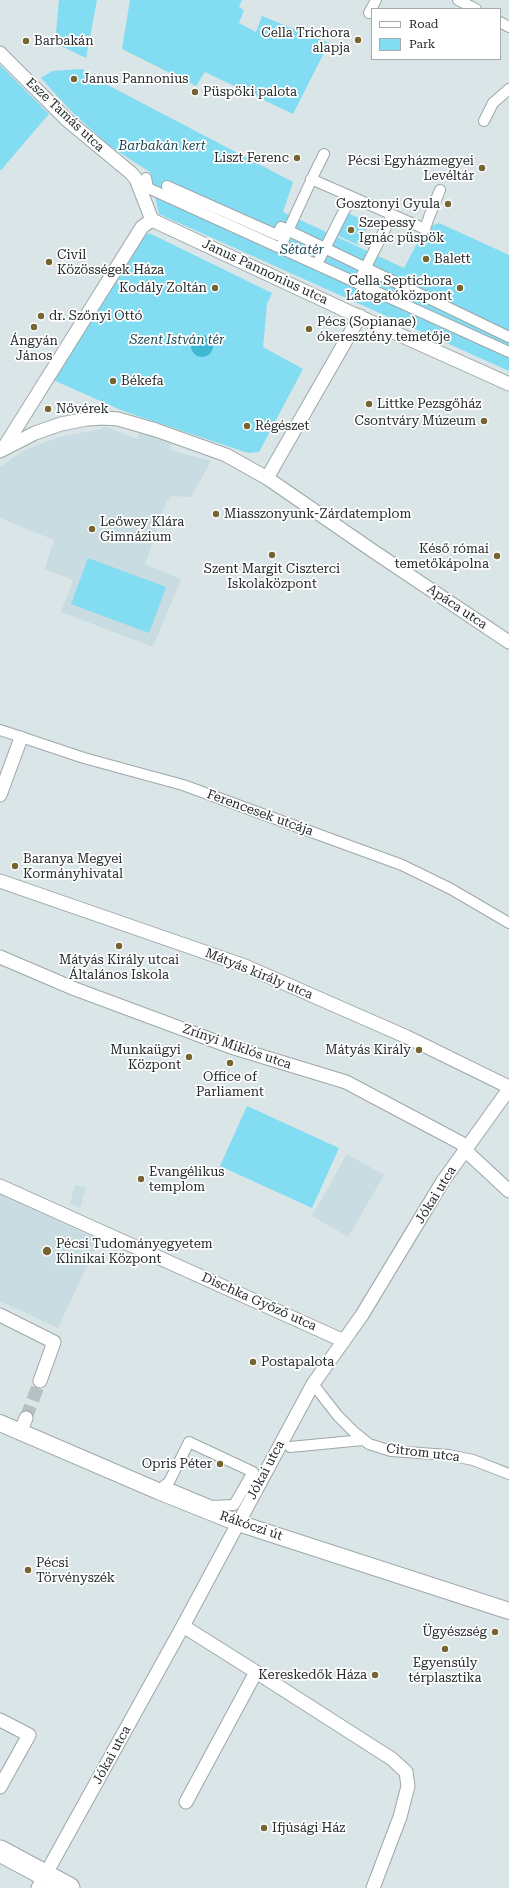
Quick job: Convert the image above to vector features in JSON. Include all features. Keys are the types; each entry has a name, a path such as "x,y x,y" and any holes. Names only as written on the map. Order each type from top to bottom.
{"main road":[{"path":"0,1851 41,1882 69,1888"}],"street":[{"path":"458,0 474,8"},
{"path":"369,13 371,9"},
{"name":"Esze Tamás utca","path":"0,52 67,120 131,173 144,189 152,220"},
{"path":"484,121 493,103 509,89"},
{"path":"280,248 324,154"},
{"path":"314,173 351,197 425,229 440,190"},
{"path":"146,178 144,189 317,264 509,352"},
{"path":"167,186 277,234 281,227 288,230 509,337"},
{"path":"317,264 351,197"},
{"path":"358,283 392,215"},
{"path":"1,450 142,227 152,220"},
{"name":"Janus Pannonius utca","path":"152,220 509,384"},
{"path":"1,450 61,424 87,419 118,419 156,430 226,456 267,478 360,316"},
{"name":"Apáca utca","path":"267,478 509,642"},
{"name":"Ferencesek utcája","path":"0,730 84,758 183,785 402,865 451,889 509,923"},
{"path":"0,795 21,738"},
{"name":"Mátyás király utca","path":"0,881 245,966 407,1037 509,1088"},
{"name":"Zrínyi Miklós utca","path":"0,957 75,989 224,1044 346,1082 461,1143 465,1150 509,1191"},
{"name":"Jókai utca","path":"41,1882 183,1626 313,1384 362,1315 443,1181 509,1088"},
{"name":"Dischka Győző utca","path":"0,1186 344,1341"},
{"path":"0,1315 54,1342 40,1382"},
{"name":"Citrom utca","path":"313,1384 338,1416 369,1444 391,1451 449,1455 473,1460 509,1474"},
{"name":"Rákóczi út","path":"0,1423 23,1425 158,1491 238,1523 509,1611"},
{"path":"290,1447 363,1440"},
{"path":"189,1442 253,1472 234,1505 212,1506 164,1486 169,1482 189,1442"},
{"path":"183,1626 392,1759 406,1772 408,1786 400,1818 373,1888"},
{"path":"186,1802 256,1672"},
{"path":"0,1720 29,1736 0,1787"}],"shaded area":[{"path":"202,335 210,338 213,346 210,354 202,357 194,354 191,346 194,338"},
{"name":"Leőwey Klára Gimnázium","path":"104,426 137,439 140,431 172,444 170,450 211,461 191,497 172,496 166,503 145,564 181,579 153,647 61,612 73,580 45,569 54,540 0,518 0,467 26,449 63,436 102,429"},
{"path":"347,1154 384,1175 348,1237 312,1216"},
{"path":"75,1185 86,1187 80,1208 70,1204"},
{"name":"Pécsi Tudományegyetem Klinikai Központ","path":"0,1194 99,1240 58,1328 0,1301"}],"green space":[{"path":"59,0 97,0 86,58 55,43"},
{"path":"130,0 242,0 239,7 244,10 239,23 256,32 262,16 329,43 293,114 205,72 196,86 122,49"},
{"path":"0,65 49,114 1,170 0,170"},
{"path":"82,69 102,82 293,182 283,212 404,268 425,229 439,223 509,255 509,371 159,214 150,172 108,145 70,110 41,78 52,71"},
{"path":"346,212 369,223 359,245 336,235"},
{"name":"Szent István tér","path":"149,233 272,293 267,304 263,347 303,369 259,452 248,453 123,411 53,380 139,238"},
{"path":"88,558 166,587 149,633 71,604"},
{"path":"247,1106 339,1148 312,1208 220,1166"}],"tunnel":[{"path":"26,1418 40,1381"}],"place":[{"name":"Cella Trichora alapja","path":"358,40"},
{"name":"Barbakán","path":"26,41"},
{"name":"Janus Pannonius","path":"74,79"},
{"name":"Püspöki palota","path":"195,92"},
{"name":"Liszt Ferenc","path":"297,158"},
{"name":"Pécsi Egyházmegyei Levéltár","path":"482,168"},
{"name":"Gosztonyi Gyula","path":"448,204"},
{"name":"Szepessy Ignác püspök","path":"351,230"},
{"name":"Balett","path":"426,259"},
{"name":"Civil Közösségek Háza","path":"49,262"},
{"name":"Kodály Zoltán","path":"215,288"},
{"name":"Cella Septichora Látogatóközpont","path":"460,288"},
{"name":"dr. Szőnyi Ottó","path":"41,316"},
{"name":"Ángyán János","path":"34,327"},
{"name":"Pécs (Sopianae) ókeresztény temetője","path":"309,329"},
{"name":"Békefa","path":"113,381"},
{"name":"Littke Pezsgőház","path":"369,404"},
{"name":"Nővérek","path":"48,409"},
{"name":"Csontváry Múzeum","path":"484,421"},
{"name":"Régészet","path":"247,426"},
{"name":"Miasszonyunk-Zárdatemplom","path":"216,514"},
{"name":"Leőwey Klára Gimnázium","path":"92,529"},
{"name":"Szent Margit Ciszterci Iskolaközpont","path":"272,555"},
{"name":"Késő római temetőkápolna","path":"497,556"},
{"name":"Baranya Megyei Kormányhivatal","path":"15,866"},
{"name":"Mátyás Király utcai Általános Iskola","path":"119,946"},
{"name":"Mátyás Király","path":"419,1050"},
{"name":"Munkaügyi Központ","path":"189,1057"},
{"name":"Office of Parliament","path":"230,1063"},
{"name":"Evangélikus templom","path":"141,1179"},
{"name":"Pécsi Tudományegyetem Klinikai Központ","path":"47,1251"},
{"name":"Postapalota","path":"253,1362"},
{"name":"Opris Péter","path":"220,1464"},
{"name":"Pécsi Törvényszék","path":"28,1570"},
{"name":"Ügyészség","path":"495,1632"},
{"name":"Egyensúly térplasztika","path":"445,1649"},
{"name":"Kereskedők Háza","path":"375,1675"},
{"name":"Ifjúsági Ház","path":"264,1828"}],"park label":[{"name":"Barbakán kert","path":"162,146"},
{"name":"Sétatér","path":"302,250"}]}
